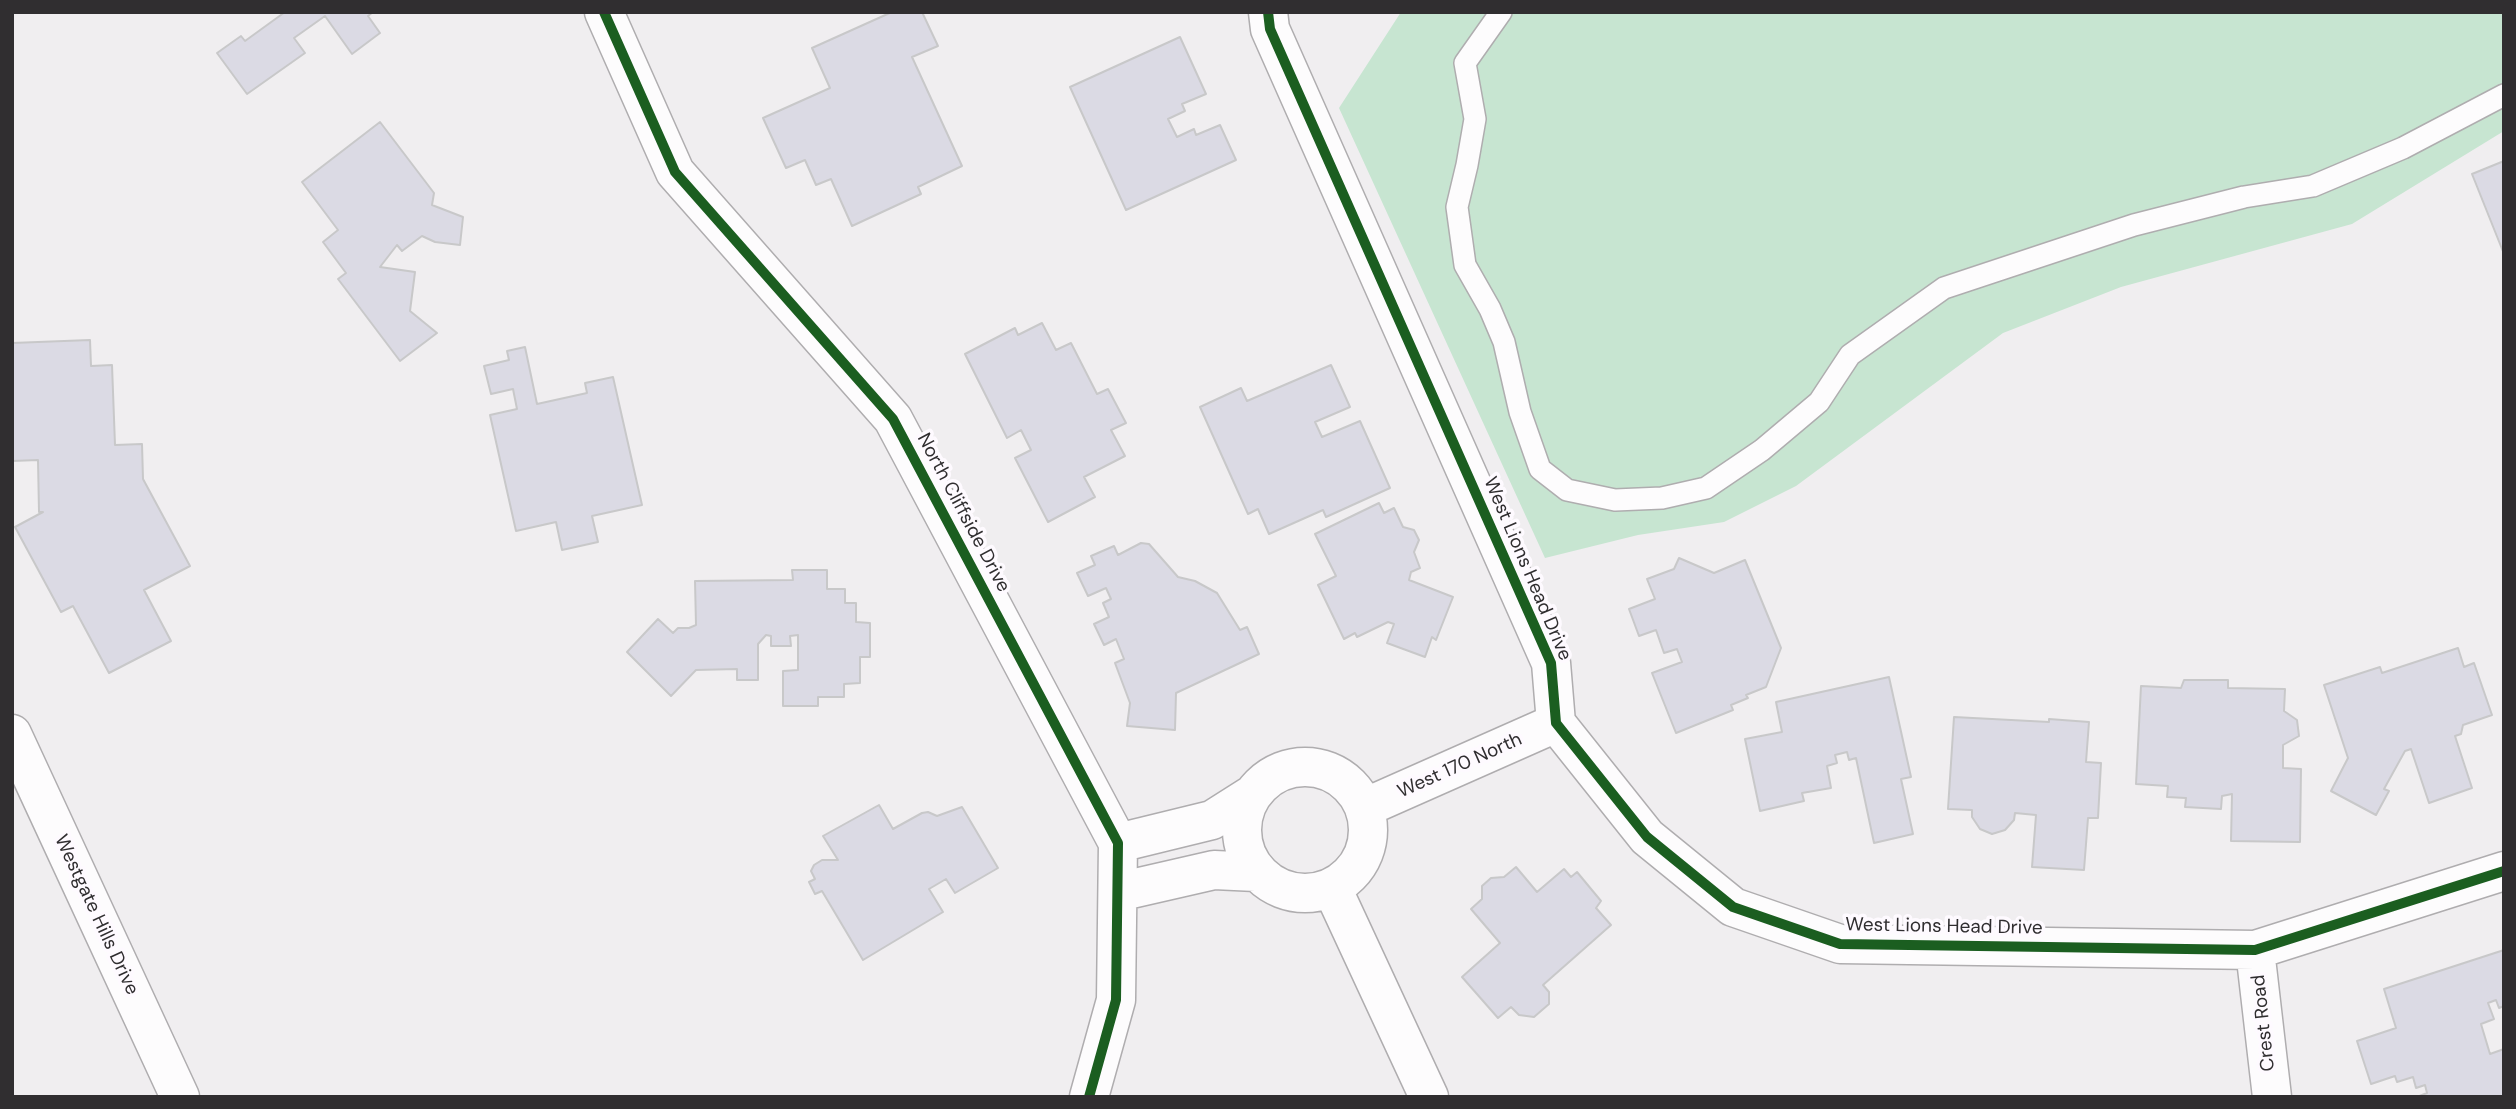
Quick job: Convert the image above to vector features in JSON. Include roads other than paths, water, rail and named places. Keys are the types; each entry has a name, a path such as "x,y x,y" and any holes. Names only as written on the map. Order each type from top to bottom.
{"street":[{"name":"North Cliffside Drive","path":"604,12 675,172 894,419 1118,843 1116,1000 1089,1097"},
{"name":"West Lions Head Drive","path":"1268,12 1270,29 1551,663 1556,723 1647,837 1733,907 1840,944 2255,950 2504,871"},
{"name":"West 170 North","path":"1364,808 1556,723"},
{"name":"Westgate Hills Drive","path":"12,734 180,1097"},
{"path":"1118,843 1212,820 1253,794 1268,779 1287,769 1308,767 1330,772 1348,783 1361,800 1368,820 1368,842 1361,861 1349,877 1332,888 1311,894 1291,892 1272,885 1256,872 1246,854 1241,834 1244,814 1253,794"},
{"path":"1118,892 1214,870 1256,872"},
{"path":"1332,888 1429,1097"},
{"name":"Crest Road","path":"2255,950 2272,1097"}],"lane":[{"path":"1501,12 1465,63 1475,119 1457,207 1465,265 1490,309 1504,342 1520,412 1540,469 1567,490 1615,500 1662,498 1706,488 1762,450 1819,402 1850,355 1944,288 2134,225 2244,197 2314,186 2403,148 2504,95"}]}
